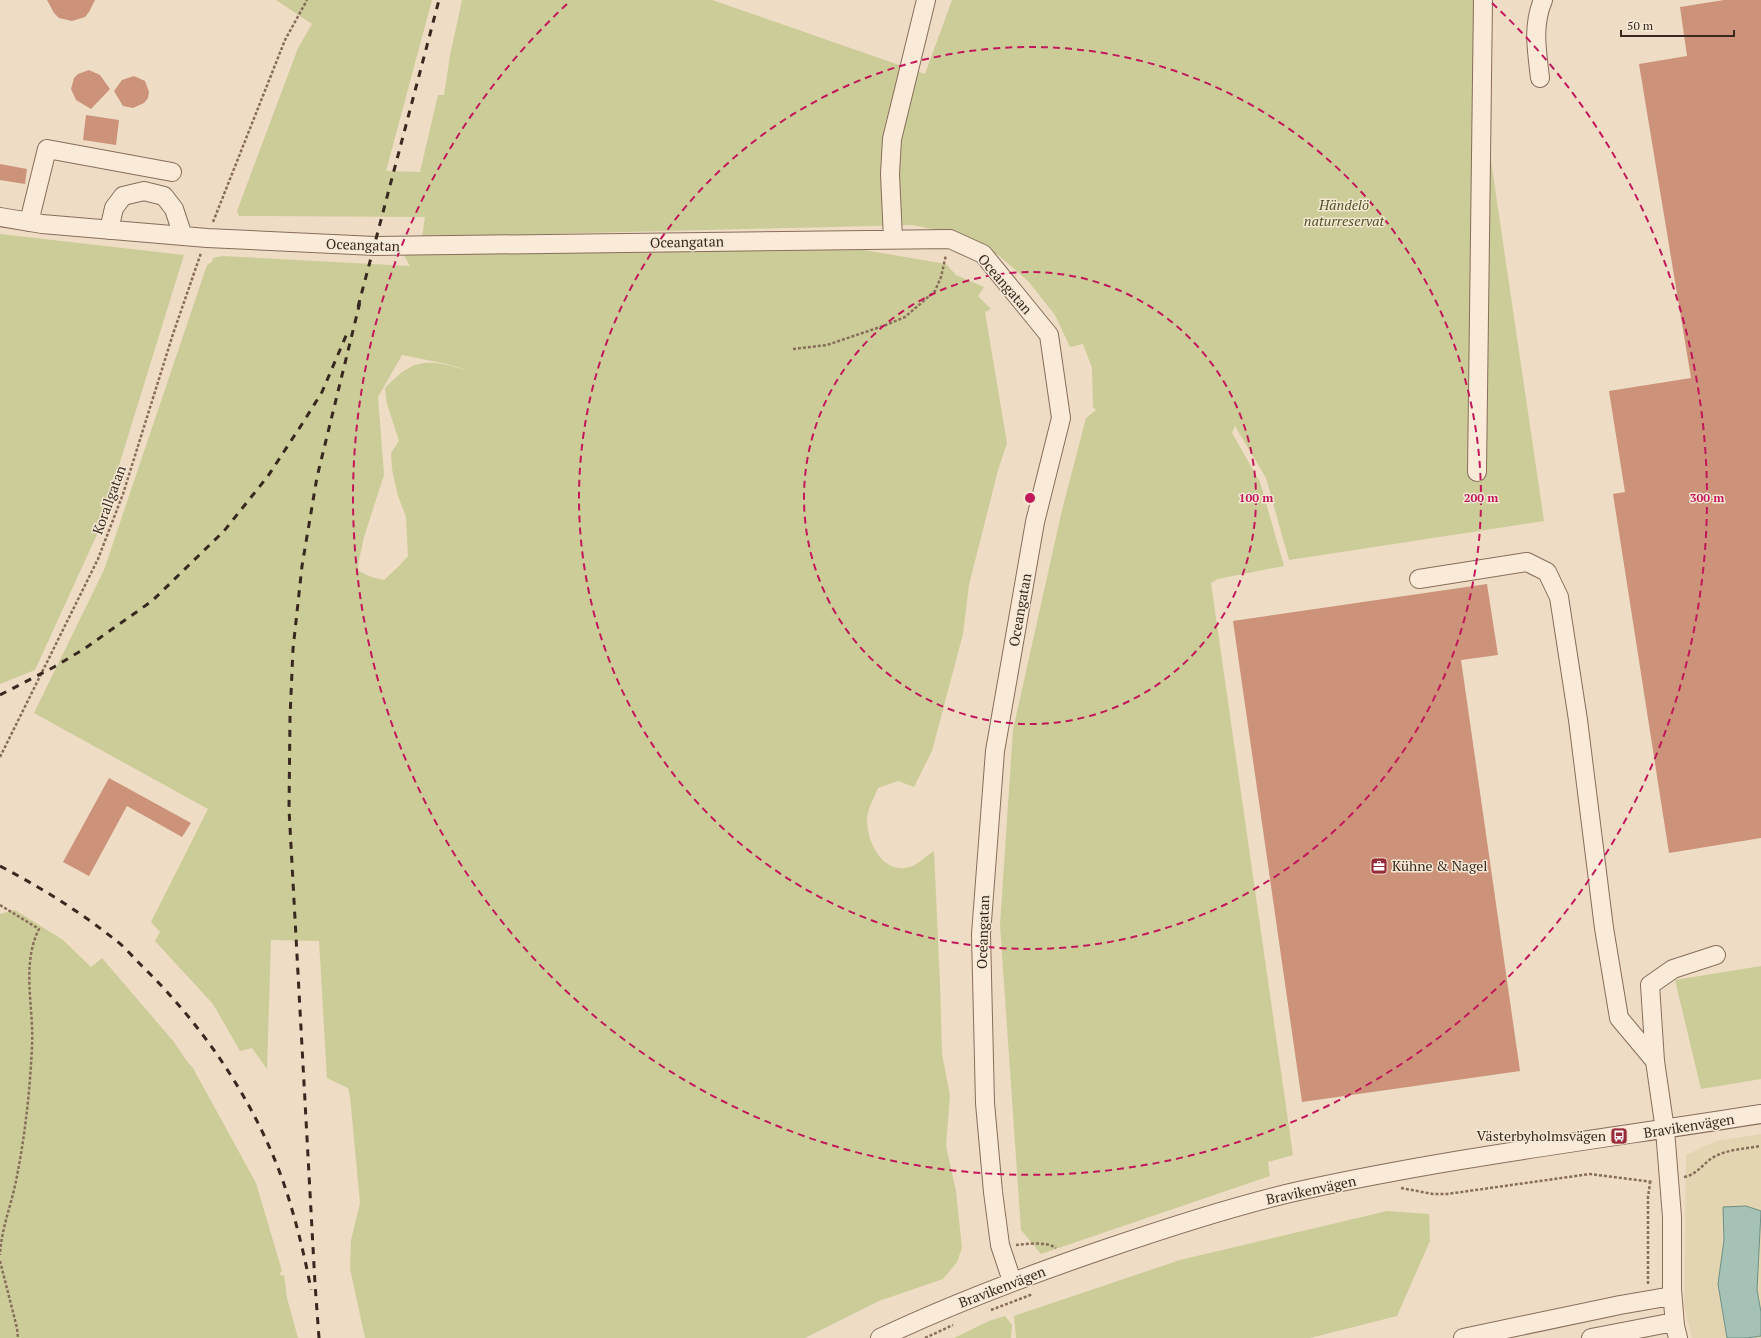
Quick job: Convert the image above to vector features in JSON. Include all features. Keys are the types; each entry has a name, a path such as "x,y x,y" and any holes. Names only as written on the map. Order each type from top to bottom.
{"street":[{"path":"893,239 890,174 892,139 926,0"},
{"path":"1477,472 1483,0"},
{"path":"1540,78 1535,34 1538,11 1543,0"},
{"path":"29,222 47,149 172,172"},
{"path":"109,230 114,208 123,196 144,191 164,196 174,209 183,236"},
{"name":"Oceangatan","path":"0,217 29,222 207,238 396,247 950,239 983,254 1049,335 1060,418 1035,522 995,751 980,934 985,1103 993,1192 1000,1245 1012,1281"},
{"path":"1419,579 1527,562 1546,572 1550,578 1559,597 1578,720 1604,928 1619,1018 1655,1061"},
{"path":"1591,1338 1676,1330 1672,1296 1672,1217 1665,1130 1655,1061 1650,985 1673,969 1716,955"},
{"name":"Bravikenvägen","path":"880,1338 911,1323 1012,1281 1144,1236 1289,1193 1443,1163 1761,1114"},
{"path":"1463,1338 1672,1296"}],"path":[{"name":"Korallgatan","path":"0,757 98,559 124,494 173,334 207,238 285,40 307,0"},
{"path":"793,348 827,345 886,326 905,317 936,291 950,239"},
{"path":"0,905 39,929 34,939 30,957 32,1044 24,1137 16,1183 1,1241 0,1255"},
{"path":"1395,1188 1433,1194 1448,1194 1590,1174 1650,1183 1691,1176 1712,1158 1730,1151 1761,1146"},
{"path":"1648,1301 1648,1197 1650,1183"},
{"path":"1000,1245 1051,1245 1057,1249 1063,1264"},
{"path":"0,1261 17,1328 18,1338"},
{"path":"987,1311 1039,1292"},
{"path":"925,1338 958,1323"}],"shaded area":[{"path":"1761,1134 1761,1338 1692,1338 1684,1306 1686,1155 1716,1141"},
{"path":"1746,1206 1761,1211 1757,1290 1761,1312 1761,1336 1727,1338 1718,1284 1724,1240 1723,1207"}],"green space":[{"name":"Händelö naturreservat","path":"276,0 432,0 386,171 420,172 438,95 444,95 450,56 462,0 712,0 925,74 952,0 1486,0 1486,127 1544,521 1289,560 1266,478 1235,426 1232,433 1260,482 1284,566 1218,579 1211,583 1293,1155 1268,1162 1270,1176 1041,1254 1021,1230 1000,925 1013,730 1062,510 1086,418 1096,410 1093,407 1092,368 1083,344 1070,347 1055,315 1028,281 998,255 952,233 912,225 422,237 425,217 239,216 237,211 298,48 312,24"},
{"path":"0,234 184,255 99,530 35,670 0,684"},
{"path":"864,250 946,264 956,275 984,287 978,296 991,309 985,312 1007,443 998,470 969,585 963,634 932,751 914,787 898,781 878,788 867,816 868,828 873,845 882,860 889,865 896,868 913,866 934,851 942,1054 950,1095 946,1146 956,1191 962,1248 957,1262 943,1279 879,1301 805,1338 365,1338 350,1269 351,1240 360,1203 350,1096 348,1088 327,1078 319,941 271,940 267,1069 252,1048 240,1051 213,1004 155,941 160,932 151,922 208,809 34,713 104,570 207,265 212,262 213,258 222,256 410,266 402,252","holes":["402,355 447,364 467,370 446,365 424,363 410,367 385,388 387,404 399,441 391,453 392,469 398,496 406,517 408,556 384,580 371,577 359,571 358,565 364,537 384,475 378,397"]},
{"path":"15,910 63,940 91,967 102,958 174,1042 193,1068 256,1183 282,1271 280,1273 281,1276 284,1275 287,1298 298,1338 0,1338 0,914"},
{"path":"1761,966 1761,1079 1701,1089 1675,980"},
{"path":"1387,1211 1429,1214 1430,1241 1397,1316 1310,1338 1016,1338 1014,1316 1180,1260"},
{"path":"1005,1316 1012,1325 1011,1338 954,1338 989,1321"}],"building":[{"path":"47,0 95,0 85,17 72,21 59,18 54,13"},
{"path":"1724,0 1761,0 1761,838 1669,853 1613,494 1625,492 1609,391 1691,378 1639,64 1687,56 1680,7"},
{"path":"89,70 100,75 110,89 91,109 76,100 71,89 74,78 78,74"},
{"path":"134,76 145,81 149,92 148,98 144,103 133,108 123,106 114,91 122,80"},
{"path":"86,115 119,120 116,145 83,140"},
{"path":"0,164 27,169 25,184 0,180"},
{"name":"Kühne & Nagel","path":"1487,584 1498,655 1461,660 1520,1071 1302,1102 1233,621"},
{"path":"109,778 191,823 182,837 127,806 89,876 63,862"}],"railway":[{"path":"358,307 439,0"},
{"path":"319,1338 289,809 290,717 293,649 302,566 317,477 360,302"},
{"path":"0,695 54,667 84,649 152,601 224,531 268,476 322,392 348,331"},
{"path":"0,866 59,900 118,942 164,988 208,1041 245,1099 275,1161 294,1217 311,1290"}],"place":[{"name":"Kühne & Nagel","path":"1379,866"},
{"name":"Västerbyholmsvägen","path":"1619,1136"}]}
